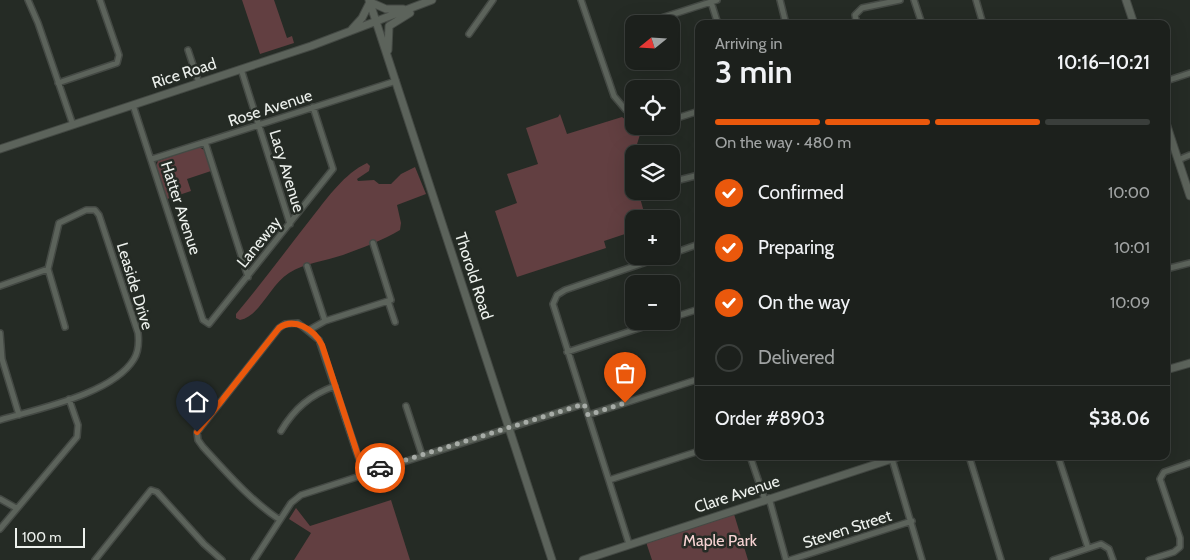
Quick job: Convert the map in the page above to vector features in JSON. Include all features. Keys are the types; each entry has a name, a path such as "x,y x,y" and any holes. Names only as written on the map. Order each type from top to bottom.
{"street":[{"path":"28,0 73,125"},
{"path":"58,83 117,64 119,55 100,0"},
{"path":"389,58 389,26 418,6 432,0"},
{"path":"469,34 493,0"},
{"path":"581,0 614,96 625,110"},
{"path":"780,0 785,20"},
{"path":"856,20 855,15 860,8 900,0"},
{"path":"914,0 921,20"},
{"path":"976,0 982,20"},
{"path":"1126,0 1133,20"},
{"path":"350,31 362,18 370,1 389,10 418,6"},
{"name":"Thorold Road","path":"370,1 552,560"},
{"path":"671,15 714,1 717,20"},
{"name":"Rice Road","path":"0,149 241,70 418,6"},
{"path":"188,50 199,83"},
{"name":"Lacy Avenue","path":"241,70 290,224"},
{"path":"1170,80 1190,73"},
{"name":"Rose Avenue","path":"152,159 396,81"},
{"name":"Hatter Avenue","path":"133,105 203,320"},
{"name":"Laneway","path":"203,320 211,324 333,169 313,107"},
{"path":"680,117 695,112"},
{"path":"1170,136 1190,196"},
{"path":"205,142 248,277"},
{"path":"1178,160 1190,156"},
{"path":"680,180 695,176"},
{"name":"Leaside Drive","path":"0,420 69,399 107,384 124,372 137,352 138,333 99,215 95,210 86,210 59,223 48,269"},
{"path":"310,330 325,321 391,300 373,243"},
{"path":"680,251 695,245"},
{"path":"1170,268 1190,263"},
{"path":"629,544 554,310 555,298 565,290 638,265"},
{"path":"307,266 325,321"},
{"path":"0,286 48,269 64,327"},
{"path":"388,301 395,322"},
{"path":"680,315 695,310"},
{"path":"280,520 258,505 240,487 203,447 198,440 197,432 279,328 291,322 310,330 322,345 364,474"},
{"path":"567,352 634,330"},
{"path":"0,333 1,359 19,415"},
{"path":"1170,369 1190,363"},
{"path":"588,415 695,381"},
{"path":"281,431 291,415 302,404 315,395 335,386"},
{"path":"0,529 77,437 78,425 69,399"},
{"path":"254,560 291,503 301,496 422,455 584,404"},
{"path":"406,406 422,455"},
{"path":"608,480 695,452"},
{"path":"752,460 767,499 786,560"},
{"name":"Clare Avenue","path":"583,560 889,460"},
{"path":"892,460 912,521 922,560"},
{"path":"970,460 1001,560"},
{"path":"1059,460 1088,548"},
{"path":"1149,560 1177,551 1181,545 1160,481 1160,474 1190,463"},
{"path":"95,560 151,490 157,492 204,544 222,560"},
{"path":"0,499 16,508"},
{"name":"Steven Street","path":"790,560 912,521"},
{"path":"1053,560 1088,548 1107,544 1113,560"}],"green space":[{"path":"242,0 274,0 287,38 292,36 294,43 260,54"},
{"path":"560,114 567,134 622,117 625,119 625,135 640,135 637,145 625,145 625,200 641,200 643,210 625,210 625,234 604,241 606,248 517,277 495,211 517,203 507,174 538,164 526,128 558,117"},
{"path":"199,147 204,150 211,171 187,179 191,191 167,199 156,166 158,161"},
{"path":"367,163 370,166 369,171 357,179 358,181 374,180 379,184 391,184 401,174 415,167 426,194 397,205 401,223 400,230 350,252 308,264 289,273 282,278 253,313 240,320 236,318 236,314 331,193 351,173"},
{"path":"391,500 410,560 294,560 311,533 289,519 296,508 310,526"},
{"name":"Maple Park","path":"734,514 748,560 652,560 646,542"}],"way so far":[{"path":"380,468 584,404 588,415 625,403"}],"route":[{"path":"197,432 245,368 279,328 291,322 298,323 310,330 322,345 364,474 380,468"}]}
